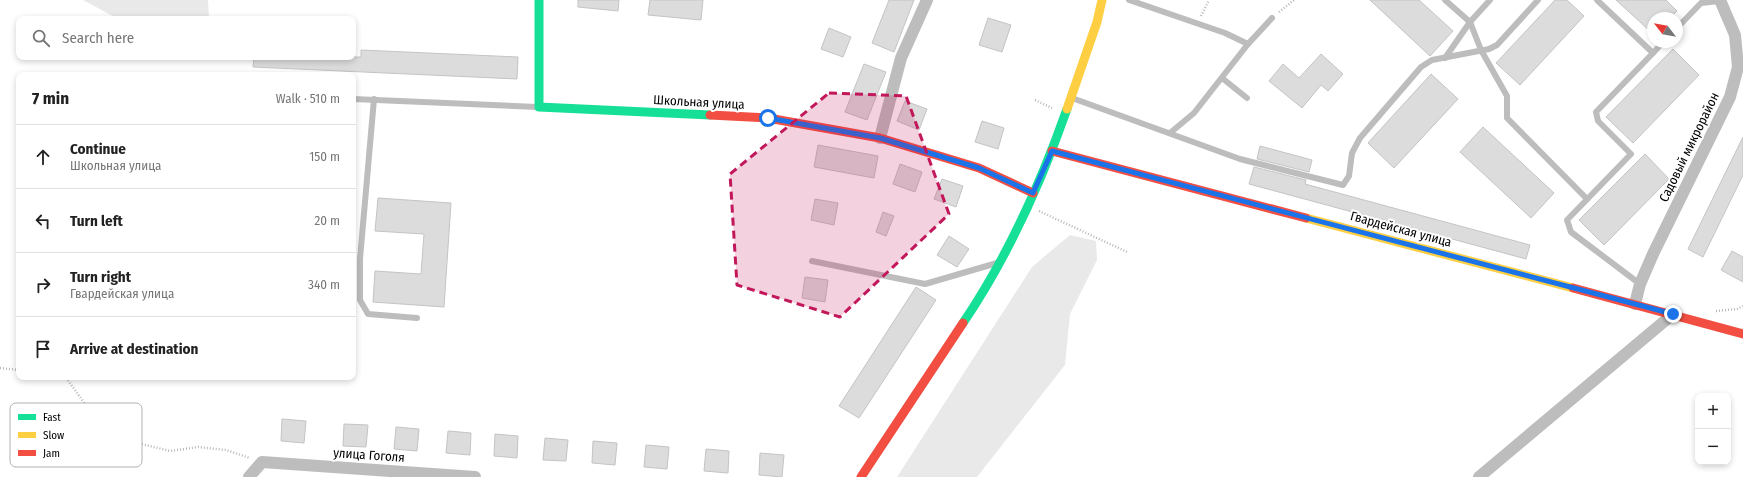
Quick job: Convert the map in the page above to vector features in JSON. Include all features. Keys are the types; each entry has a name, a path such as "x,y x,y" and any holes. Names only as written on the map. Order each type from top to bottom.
{"street":[{"path":"538,107 539,0"},
{"path":"880,138 901,58 927,0"},
{"path":"861,477 981,297 1001,262 1052,151 1072,98 1097,22 1102,0"},
{"name":"Садовый микрорайон","path":"1635,304 1640,284 1653,254 1730,97 1738,67 1735,35 1720,0"},
{"name":"Школьная улица","path":"538,107 768,118 880,138 979,168 1033,193"},
{"name":"Гвардейская улица","path":"1052,151 1673,314 1743,334"},
{"path":"1479,477 1673,314"},
{"path":"249,477 262,462"},
{"name":"улица Гоголя","path":"262,462 475,477"}],"lane":[{"path":"1129,0 1225,33 1248,44"},
{"path":"1445,0 1470,22 1481,50 1507,96 1507,118 1587,199"},
{"path":"1072,98 1240,159 1343,185 1349,176 1352,153 1360,138 1421,67 1432,60 1481,50 1497,45 1538,0"},
{"path":"1597,0 1653,53"},
{"path":"1683,22 1701,3 1720,0"},
{"path":"1445,58 1470,22 1487,1"},
{"path":"1170,133 1194,113 1248,44 1272,18"},
{"path":"1640,284 1571,232 1566,220 1631,154 1598,121 1596,112 1658,48"},
{"path":"1222,78 1247,98"},
{"name":"Школьная улица","path":"356,98 538,107"},
{"path":"374,100 360,259 360,300 368,314 417,318"},
{"path":"812,261 925,284 1001,262"}],"path":[{"path":"1197,24 1208,0"},
{"path":"1272,18 1294,0"},
{"path":"1035,100 1066,114"},
{"path":"1028,205 1128,252"},
{"path":"0,368 16,370"},
{"path":"68,380 84,403"},
{"path":"142,444 170,451 198,447 226,450 262,462"}],"highlighted area":[{"path":"829,93 906,96 949,214 840,317 737,285 730,174"}],"shaded area":[{"path":"83,0 208,0 209,16 112,16"},
{"path":"1070,235 1096,241 1097,260 1070,314 1065,365 977,477 897,477 1032,267"}],"building":[{"path":"578,0 619,0 618,11 578,7"},
{"path":"650,0 703,0 701,20 648,15"},
{"path":"889,0 914,0 894,52 872,43"},
{"path":"1370,0 1419,0 1453,31 1430,56"},
{"path":"1555,0 1567,0 1584,16 1520,85 1496,63"},
{"path":"1616,0 1666,0 1677,11 1647,12 1647,28"},
{"path":"988,18 1011,25 1002,52 979,45"},
{"path":"829,28 851,37 843,57 821,49"},
{"path":"1673,49 1699,75 1633,143 1606,117"},
{"path":"361,50 518,57 517,79 253,67 254,60 356,60 356,57 361,57"},
{"path":"1321,54 1343,74 1328,91 1321,85 1302,108 1269,81 1283,64 1299,78"},
{"path":"864,64 886,72 867,120 845,112"},
{"path":"1431,74 1458,99 1394,168 1368,143"},
{"path":"905,101 927,109 919,130 897,121"},
{"path":"982,121 1004,128 998,149 975,142"},
{"path":"1483,127 1554,193 1531,218 1460,152"},
{"path":"1743,137 1743,175 1703,257 1688,249"},
{"path":"818,145 878,156 874,178 814,167"},
{"path":"1260,146 1312,160 1309,172 1257,159"},
{"path":"1645,154 1669,179 1604,245 1579,220"},
{"path":"900,164 922,172 915,192 893,184"},
{"path":"1254,167 1306,180 1305,184 1530,245 1526,259 1249,184"},
{"path":"942,179 963,186 956,207 934,199"},
{"path":"378,198 451,203 444,307 373,302 375,271 421,274 424,234 375,231"},
{"path":"815,199 838,203 834,225 811,220"},
{"path":"883,212 894,216 886,236 876,232"},
{"path":"949,236 969,249 957,267 937,255"},
{"path":"1732,251 1743,257 1743,282 1721,270"},
{"path":"805,277 828,280 825,302 802,298"},
{"path":"916,287 936,300 859,418 839,406"},
{"path":"282,419 306,421 304,443 281,441"},
{"path":"344,424 368,425 366,447 343,446"},
{"path":"396,427 419,429 417,451 394,449"},
{"path":"448,431 471,433 470,455 446,453"},
{"path":"495,434 518,436 517,458 494,456"},
{"path":"545,438 568,440 566,461 543,460"},
{"path":"593,441 617,443 615,465 592,463"},
{"path":"646,445 669,447 667,469 644,467"},
{"path":"706,449 729,451 728,473 704,471"},
{"path":"760,453 784,455 782,477 759,475"}],"traffic: fast":[{"path":"539,0 539,107 710,115"},
{"path":"963,323 994,273 1022,219 1046,165 1067,109"}],"traffic: slow":[{"path":"1067,109 1097,22 1102,0"},
{"path":"1306,218 1573,288"}],"traffic: jam":[{"path":"710,115 768,118 880,138 979,168 1033,193"},
{"path":"1052,151 1306,218"},
{"path":"1573,288 1743,334"},
{"path":"861,477 963,323"}],"route":[{"path":"768,118 880,138 979,168 1033,193 1052,151 1673,314"}]}
